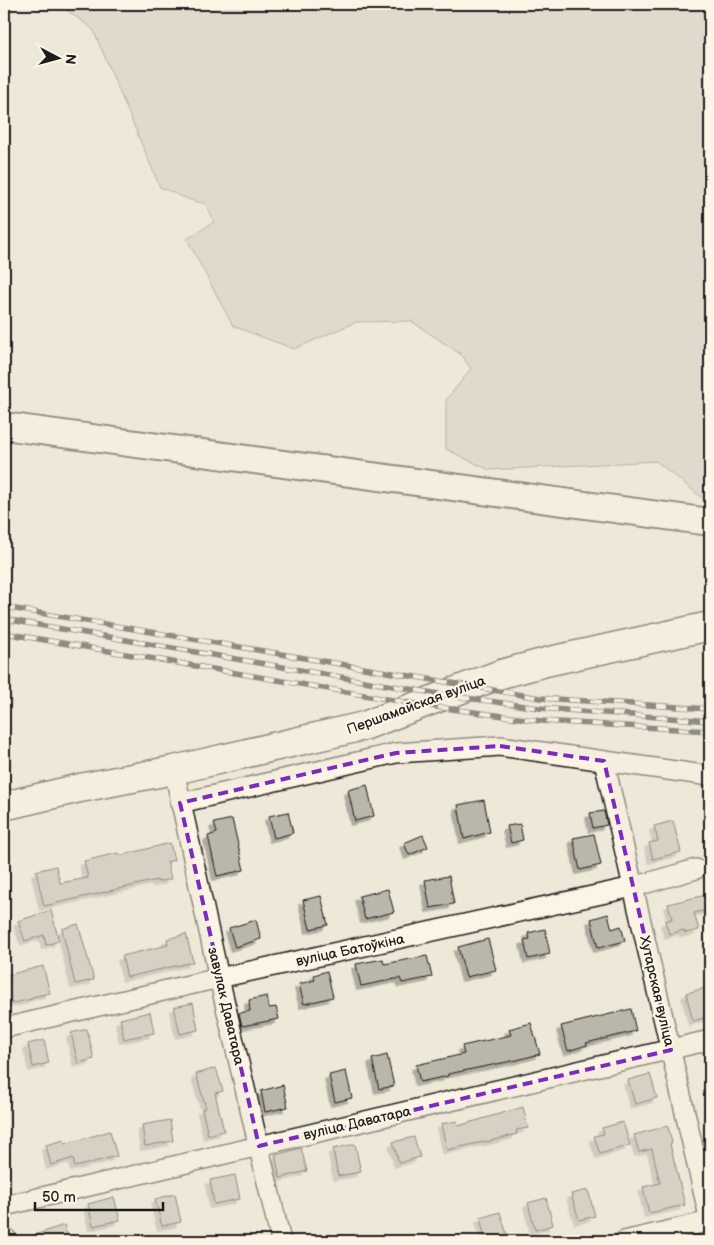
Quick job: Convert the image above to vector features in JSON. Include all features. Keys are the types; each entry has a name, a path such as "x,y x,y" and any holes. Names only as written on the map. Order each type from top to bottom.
{"main road":[{"name":"Першамайская вуліца","path":"4,806 80,788 174,770 364,726 501,674 550,661 710,626"}],"street":[{"path":"4,426 710,522"},
{"path":"180,803 396,753 500,746 710,776"},
{"name":"Хутарская вуліца","path":"604,761 710,1221"},
{"name":"завулак Даватара","path":"174,770 281,1241"},
{"name":"вуліца Батоўкіна","path":"4,1028 632,887 696,869"},
{"name":"вуліца Даватара","path":"4,1206 710,1040"},
{"path":"624,1241 710,1221"},
{"path":"4,1236 8,1241"}],"highlighted area":[{"path":"500,746 604,761 671,1050 259,1146 180,803 396,753"}],"shaded area":[{"path":"58,4 710,4 710,504 656,461 489,470 446,449 446,400 471,369 462,355 411,321 356,322 294,349 233,326 187,239 214,222 206,204 190,200 160,187 93,29"}],"building":[{"path":"367,785 374,816 355,821 348,790"},
{"path":"484,800 490,832 464,839 458,805"},
{"path":"604,811 607,825 593,828 590,813"},
{"path":"288,812 293,833 274,838 269,816"},
{"path":"232,819 244,870 217,876 208,836 217,833 214,823"},
{"path":"673,821 681,852 653,859 649,843 658,841 654,826"},
{"path":"520,824 523,840 511,843 507,826"},
{"path":"594,834 601,865 580,870 573,838"},
{"path":"423,835 428,847 409,855 404,843"},
{"path":"170,843 174,860 167,862 171,879 157,882 157,880 44,906 36,871 56,866 60,883 88,878 84,861 118,853 119,856"},
{"path":"449,876 454,904 430,908 425,880"},
{"path":"388,889 394,912 365,919 359,896"},
{"path":"706,895 710,909 694,913 699,930 685,933 684,930 669,934 665,921 672,919 668,904"},
{"path":"321,896 328,925 310,929 303,900"},
{"path":"51,910 59,941 46,945 44,935 25,941 18,921"},
{"path":"608,914 612,929 621,926 625,941 598,948 591,919"},
{"path":"256,920 261,939 235,947 229,928"},
{"path":"78,924 94,980 75,984 62,929"},
{"path":"545,929 550,954 528,959 524,940 530,939 528,933"},
{"path":"186,934 193,962 127,977 122,956 168,945 167,939"},
{"path":"488,939 496,970 466,977 458,947"},
{"path":"427,956 432,977 402,983 400,978 361,986 356,964 383,959 384,964"},
{"path":"43,966 50,993 4,1005 4,976"},
{"path":"327,971 333,997 304,1004 299,984 315,980 314,975"},
{"path":"710,987 710,1016 693,1021 686,993"},
{"path":"267,996 269,1008 276,1007 279,1019 242,1026 239,1013 250,1011 249,1000"},
{"path":"193,1003 198,1030 180,1034 174,1007"},
{"path":"631,1009 636,1031 586,1043 587,1045 568,1051 561,1026"},
{"path":"150,1012 154,1033 124,1039 120,1019"},
{"path":"531,1023 540,1054 420,1082 416,1065 464,1054 462,1046 511,1035 509,1029"},
{"path":"87,1029 94,1059 78,1063 71,1033"},
{"path":"44,1040 49,1063 33,1067 28,1044"},
{"path":"387,1055 394,1086 379,1089 372,1059"},
{"path":"216,1068 223,1091 215,1093 224,1131 208,1135 202,1109 206,1108 196,1074"},
{"path":"346,1071 352,1098 335,1102 329,1075"},
{"path":"650,1074 657,1098 635,1104 628,1080"},
{"path":"283,1085 288,1107 265,1112 261,1091"},
{"path":"523,1107 528,1128 516,1130 517,1134 447,1150 441,1124 457,1121 458,1126"},
{"path":"170,1120 173,1141 145,1146 142,1125"},
{"path":"623,1122 630,1145 600,1154 594,1136 604,1134 602,1128"},
{"path":"668,1126 672,1143 670,1144 685,1205 649,1213 643,1187 660,1183 652,1149 639,1152 634,1135"},
{"path":"110,1131 117,1156 75,1167 73,1158 51,1165 46,1145 64,1140 65,1144"},
{"path":"414,1137 420,1157 399,1163 393,1142"},
{"path":"355,1144 361,1172 338,1176 333,1149"},
{"path":"301,1148 307,1171 280,1178 275,1155"},
{"path":"235,1175 240,1199 214,1204 210,1180"},
{"path":"588,1190 595,1216 579,1220 571,1194"},
{"path":"175,1194 181,1222 162,1226 155,1199"},
{"path":"114,1197 120,1220 93,1226 88,1204"},
{"path":"546,1198 553,1225 535,1230 528,1203"},
{"path":"500,1212 508,1238 486,1241 480,1218"},
{"path":"64,1225 69,1241 24,1241 23,1239"}],"railway":[{"path":"4,607 540,698 710,709"},
{"path":"4,619 445,695 539,708 710,721"},
{"path":"4,633 422,705 541,721 710,731"}]}
